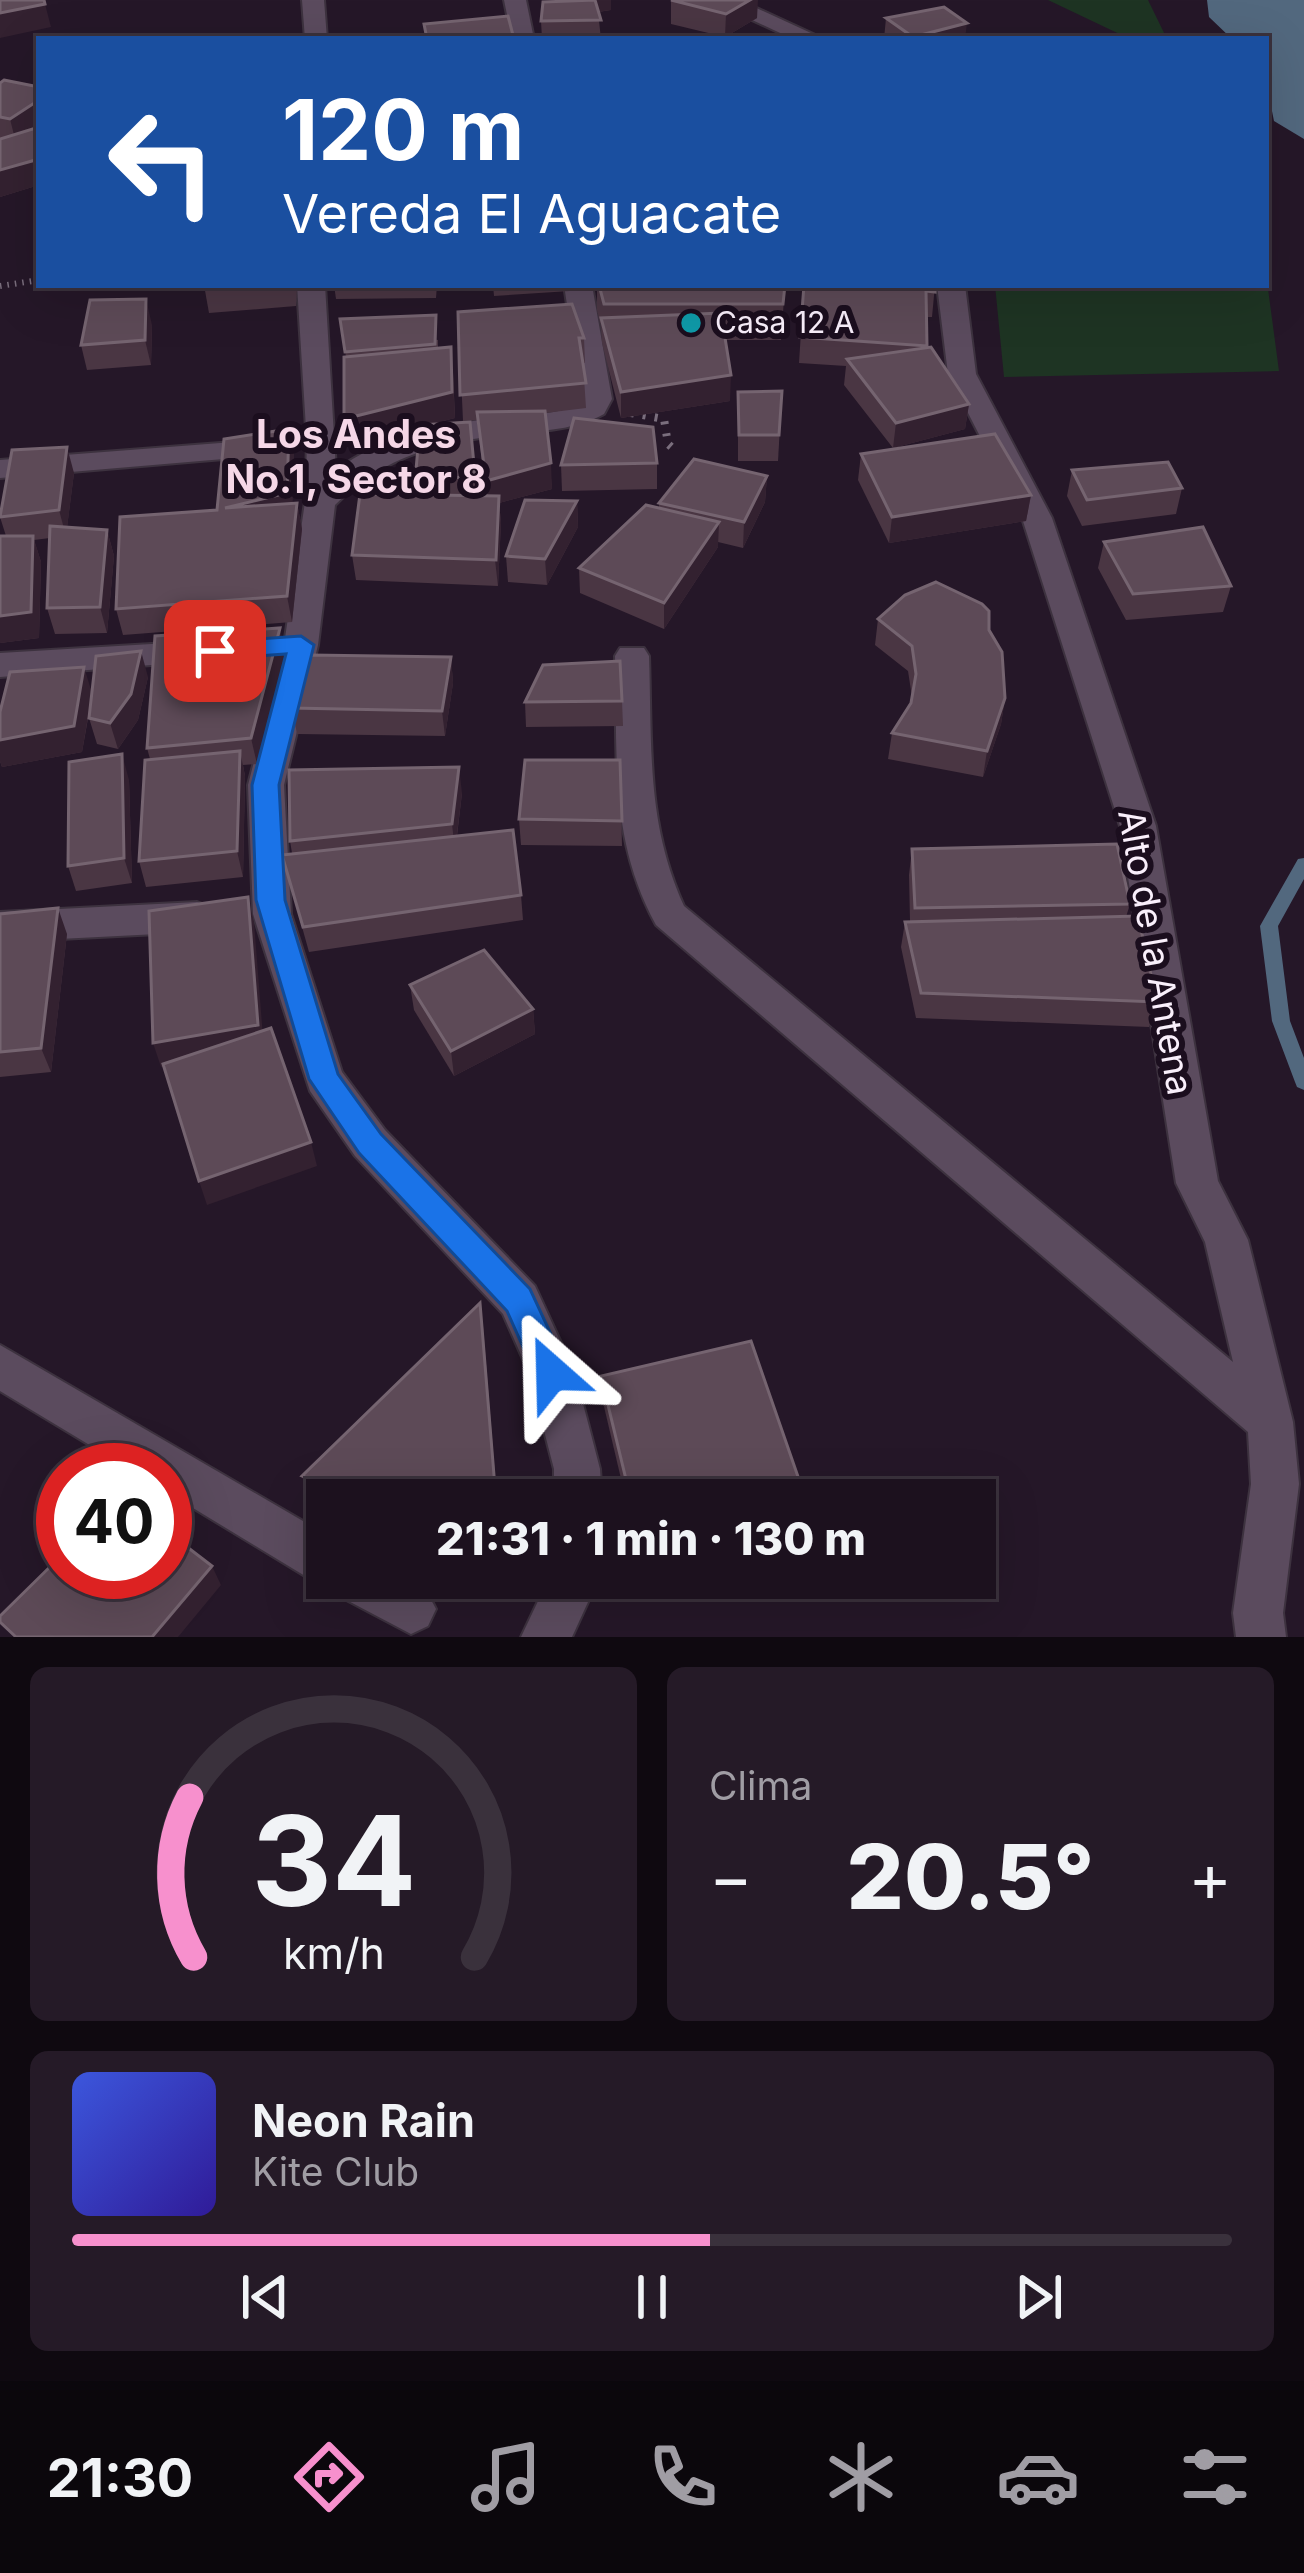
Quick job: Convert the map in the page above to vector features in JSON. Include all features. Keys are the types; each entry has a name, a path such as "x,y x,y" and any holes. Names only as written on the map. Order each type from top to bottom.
{"street":[{"path":"313,0 316,36"},
{"path":"515,0 523,36"},
{"path":"720,0 805,36"},
{"path":"311,288 322,444 320,502 301,645 266,785 272,914 324,1079 370,1144 518,1300 552,1373 578,1479"},
{"path":"320,502 336,483 360,467 406,445 464,430 566,420 593,408 598,399 579,288"},
{"name":"Alto de la Antena","path":"951,288 962,374 1036,518 1138,826 1197,1183 1226,1240 1270,1422 1276,1484 1258,1612 1261,1637"},
{"path":"0,469 322,444"},
{"path":"0,665 301,645"},
{"path":"632,656 637,814 644,859 669,915 1270,1422"},
{"path":"0,927 272,914"},
{"path":"0,1366 306,1549"},
{"path":"393,1599 411,1609"},
{"path":"546,1637 565,1599"}],"path":[{"path":"0,286 36,280"},
{"path":"593,408 664,419 668,443 676,451"}],"green space":[{"path":"1048,0 1148,0 1166,36 1124,36"},
{"path":"995,288 1268,288 1279,371 1004,377"}],"water":[{"path":"1207,0 1304,0 1304,139 1274,121 1269,36 1229,36 1209,17"}],"building":[{"path":"0,0 44,0 45,4 0,13"},
{"path":"595,0 601,20 541,21 543,2"},
{"path":"671,0 750,0 726,14"},
{"path":"944,7 967,23 912,36 886,18"},
{"path":"508,16 513,36 426,36 424,24"},
{"path":"0,83 36,86 36,102 10,119 0,117"},
{"path":"36,128 36,160 0,170 0,139"},
{"path":"600,288 785,288 783,304 604,304"},
{"path":"804,288 935,288 935,292 926,291 927,346 800,337"},
{"path":"146,299 145,340 81,345 90,300"},
{"path":"572,304 584,338 579,338 586,383 460,395 458,312"},
{"path":"721,313 731,375 621,392 601,318"},
{"path":"436,315 435,344 345,352 340,319"},
{"path":"451,347 452,392 344,419 344,357"},
{"path":"931,347 969,404 896,423 847,359"},
{"path":"782,391 779,435 739,435 738,392"},
{"path":"545,411 551,463 486,481 477,412"},
{"path":"574,418 653,427 657,463 561,465"},
{"path":"470,422 475,476 415,481 420,425"},
{"path":"289,429 287,493 225,508 297,503 287,596 116,609 120,517 217,510 224,439"},
{"path":"995,434 1031,495 892,517 861,454"},
{"path":"67,447 59,510 0,517 12,450"},
{"path":"694,459 767,476 744,522 659,503"},
{"path":"1168,462 1182,488 1087,500 1072,470"},
{"path":"360,494 499,496 496,560 352,555"},
{"path":"525,500 577,501 545,559 506,556"},
{"path":"646,505 719,522 664,603 579,568"},
{"path":"50,526 107,530 100,607 47,608"},
{"path":"1203,527 1231,586 1133,594 1104,542"},
{"path":"0,536 33,536 31,612 0,616"},
{"path":"936,582 989,611 989,630 1002,652 1005,698 987,751 892,733 911,703 916,674 912,646 878,619 905,595"},
{"path":"280,628 251,738 147,748 155,636"},
{"path":"141,651 131,694 110,723 89,718 96,656"},
{"path":"309,655 451,657 442,711 292,708"},
{"path":"620,661 622,701 525,702 543,665"},
{"path":"84,667 74,726 0,740 0,712 10,672"},
{"path":"240,751 237,851 139,861 145,760"},
{"path":"122,754 124,858 68,866 69,762"},
{"path":"525,760 620,760 622,821 519,819"},
{"path":"459,767 452,824 290,841 289,770"},
{"path":"513,830 521,895 303,927 282,855"},
{"path":"1117,844 1130,904 915,908 912,849"},
{"path":"248,897 258,1025 153,1043 149,911"},
{"path":"58,908 41,1048 0,1052 0,914"},
{"path":"1138,916 1157,1002 921,993 905,922"},
{"path":"484,950 533,1009 451,1051 410,985"},
{"path":"271,1028 311,1142 199,1181 163,1064"},
{"path":"480,1303 494,1479 302,1476"},
{"path":"751,1341 799,1479 626,1479 601,1376"},
{"path":"192,1551 212,1566 192,1590"},
{"path":"36,1581 36,1599 184,1599 152,1637 16,1637 0,1622 0,1616"}],"waterway":[{"path":"1304,864 1269,926 1281,1021 1304,1082"}],"place":[{"name":"Casa 12 A","path":"691,323"}],"district":[{"name":"Los Andes No.1, Sector 8","path":"356,456"}],"route":[{"path":"215,651 301,645 266,785 271,900 324,1079 370,1144 518,1300 552,1373"}]}
